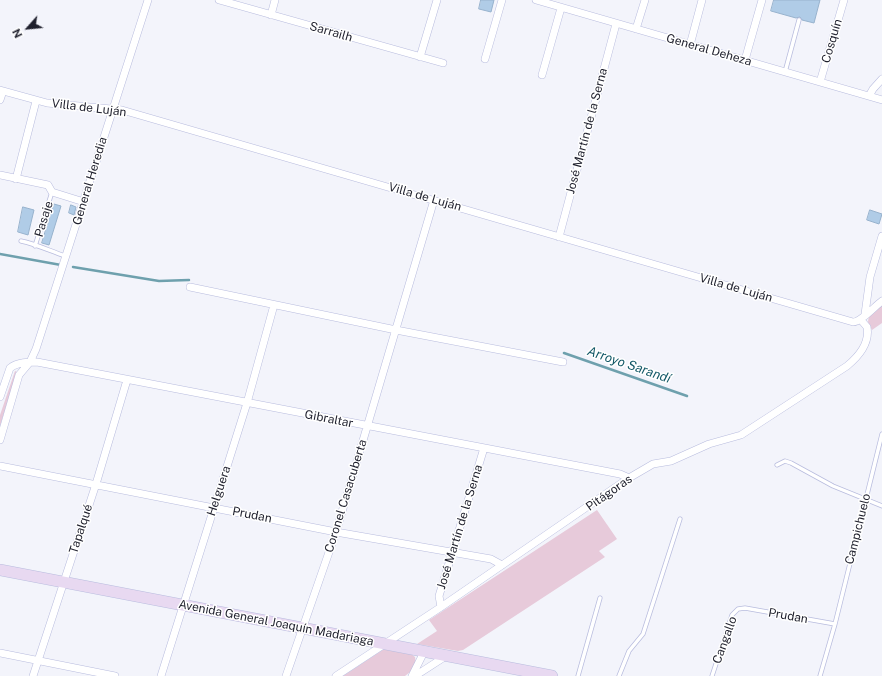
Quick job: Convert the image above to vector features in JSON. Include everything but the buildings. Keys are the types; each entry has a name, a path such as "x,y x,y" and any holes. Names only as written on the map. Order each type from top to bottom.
{"main road":[{"name":"Avenida General Joaquín Madariaga","path":"0,570 552,676"}],"street":[{"name":"General Heredia","path":"0,440 19,376 30,362 36,349 148,0"},
{"name":"Sarrailh","path":"219,0 443,64"},
{"path":"271,14 275,0"},
{"path":"420,57 437,0"},
{"path":"485,59 502,0"},
{"name":"General Deheza","path":"536,0 882,100"},
{"path":"636,29 645,0"},
{"path":"690,45 702,0"},
{"path":"745,60 762,0"},
{"name":"Cosquín","path":"820,82 844,0"},
{"path":"542,75 560,8"},
{"name":"José Martín de la Serna","path":"559,237 616,24"},
{"path":"869,96 882,79"},
{"name":"Villa de Luján","path":"1,90 36,101 113,108 846,320 855,322 863,317"},
{"path":"0,100 1,90"},
{"path":"16,178 36,101"},
{"name":"Pasaje","path":"0,174 48,185 52,192 84,202"},
{"name":"Coronel Casacuberta","path":"286,676 336,532 434,200"},
{"path":"863,317 871,272 882,236"},
{"path":"190,287 396,330 563,362"},
{"path":"863,317 882,301"},
{"name":"Helguera","path":"161,676 182,605 248,403 274,305"},
{"name":"Pitágoras","path":"336,676 441,607 628,478 648,466 671,462 709,444 741,435 847,366 860,353 866,342 867,327 863,317"},
{"path":"0,397 10,368 13,365 30,362"},
{"name":"Gibraltar","path":"30,362 620,474 628,478"},
{"name":"Tapalqué","path":"33,676 96,484 127,380"},
{"name":"José Martín de la Serna","path":"441,607 439,596 484,448"},
{"name":"Prudan","path":"0,466 336,532 491,559 502,565"},
{"path":"414,676 424,652"},
{"path":"0,653 115,676"},
{"path":"414,676 446,656"}],"lane":[{"path":"785,72 799,20"},
{"name":"Pasaje","path":"35,246 52,192"},
{"path":"21,241 32,243 35,246 66,256"},
{"name":"Campichuelo","path":"820,676 835,624 882,434"},
{"path":"777,465 785,461 791,463 822,481 882,506"},
{"path":"619,676 629,651 643,634 680,519"},
{"path":"578,676 600,598"},
{"name":"Prudan","path":"741,608 835,624"},
{"name":"Cangallo","path":"712,676 732,616 741,608"}],"shaded area":[{"path":"882,305 882,323 872,330 868,322 869,315"},
{"path":"15,371 17,372 0,426 0,415"},
{"path":"597,510 617,539 599,551 605,557 463,650 458,651 417,644 437,631 429,620"},
{"path":"384,649 410,653 415,657 414,665 405,676 343,676"}],"waterway":[{"name":"Arroyo Sarandí","path":"0,254 61,265"},
{"name":"Arroyo Sarandí","path":"73,267 159,281 189,280"},
{"name":"Arroyo Sarandí","path":"564,353 687,396"}]}
